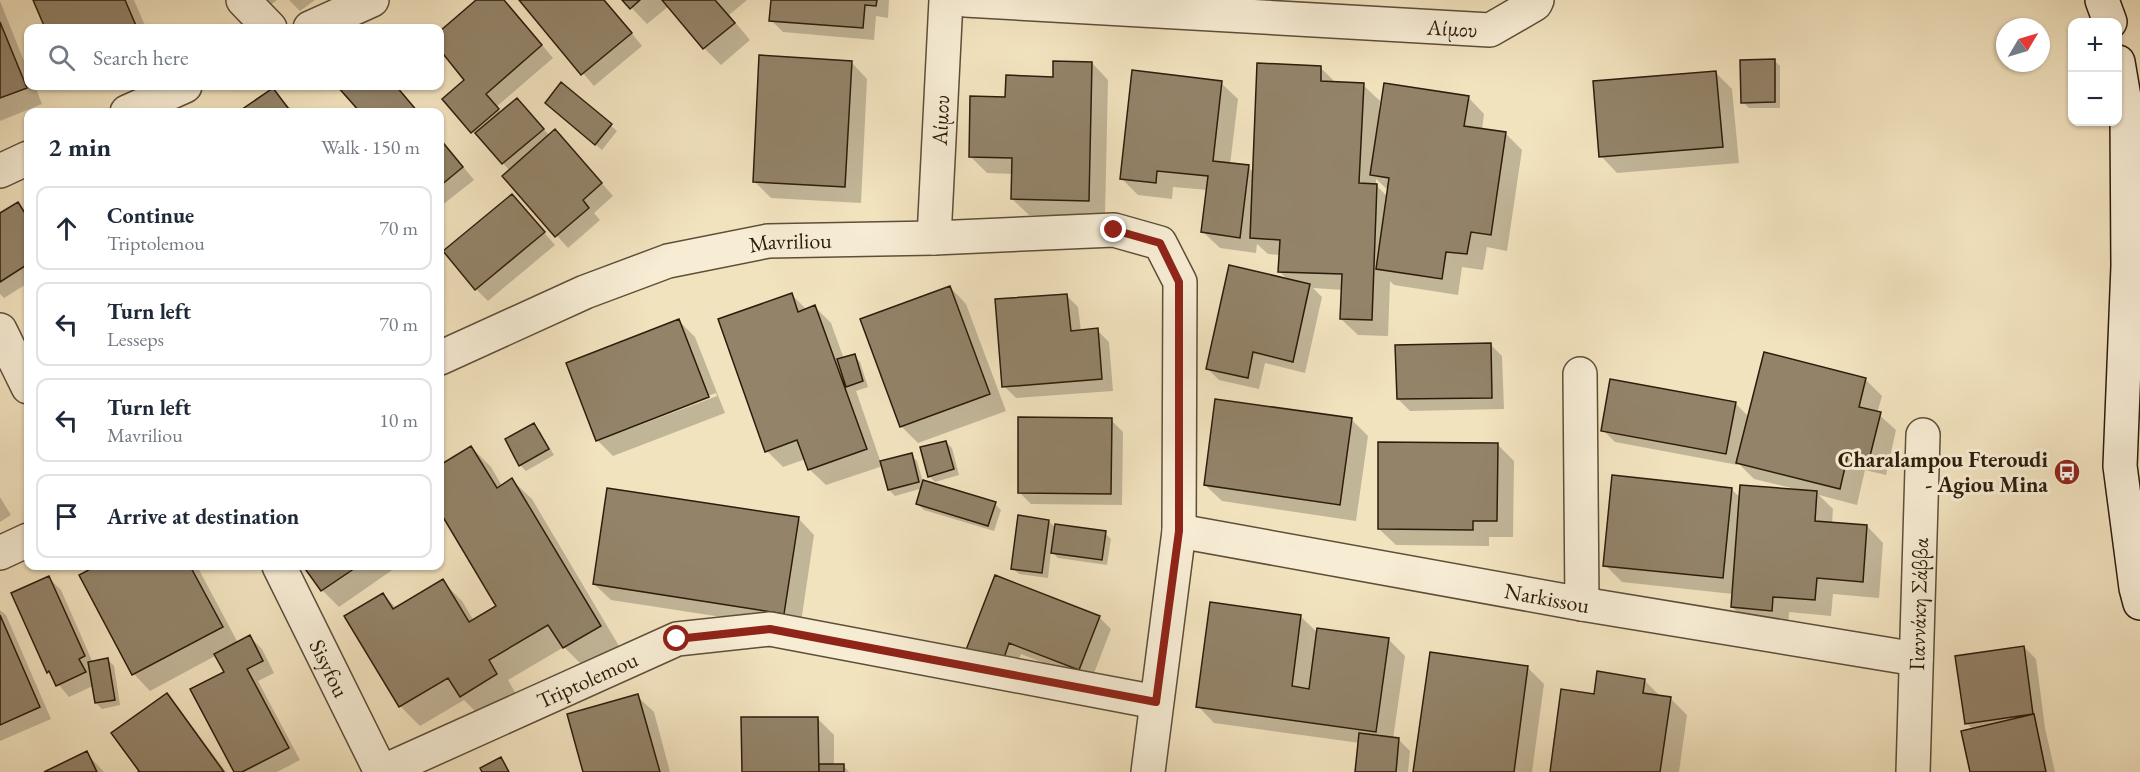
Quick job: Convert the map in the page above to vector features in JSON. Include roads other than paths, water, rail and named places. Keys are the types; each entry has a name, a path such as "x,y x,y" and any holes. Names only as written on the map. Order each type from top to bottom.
{"street":[{"path":"243,0 266,24"},
{"path":"319,24 372,0"},
{"name":"Αίμου","path":"934,238 946,0"},
{"name":"Αίμου","path":"965,0 1490,30 1536,2"},
{"path":"2102,0 2109,18"},
{"path":"2120,72 2127,115 2134,263 2120,466 2140,603"},
{"path":"136,108 176,90"},
{"path":"0,171 24,160"},
{"name":"Mavriliou","path":"444,356 585,292 668,261 768,241 934,238 1114,230 1160,243 1179,282 1179,531"},
{"path":"0,330 24,379"},
{"path":"1580,374 1582,604"},
{"name":"Γιαννάκη Σάββα","path":"1912,772 1923,435"},
{"path":"1148,772 1179,531"},
{"name":"Narkissou","path":"1179,531 1582,604 1916,659"},
{"path":"0,553 24,542"},
{"name":"Sisyfou","path":"281,570 382,772"},
{"name":"Triptolemou","path":"382,772 677,639 770,629 1156,702"}],"place":[{"name":"Charalampou Fteroudi - Agiou Mina","path":"2067,472"}]}
